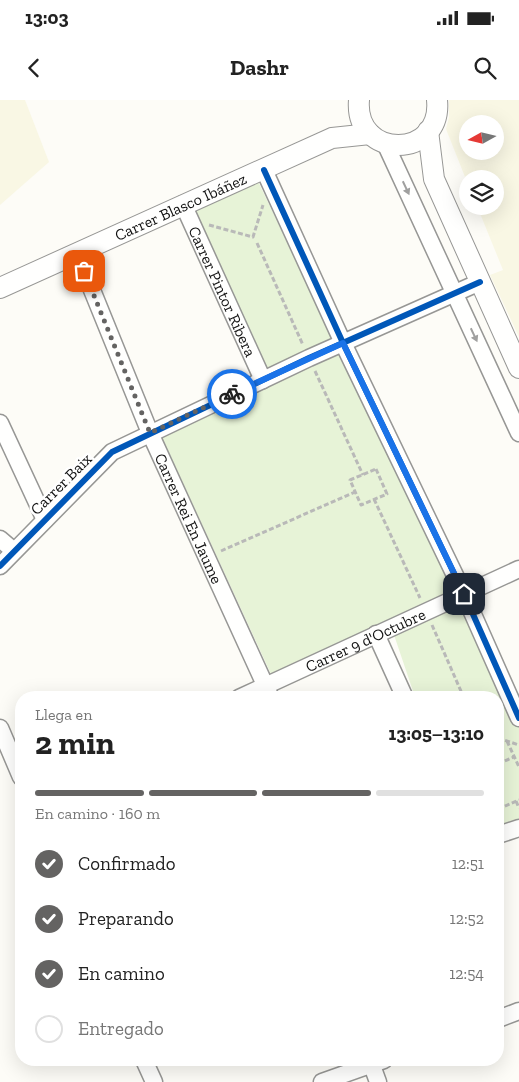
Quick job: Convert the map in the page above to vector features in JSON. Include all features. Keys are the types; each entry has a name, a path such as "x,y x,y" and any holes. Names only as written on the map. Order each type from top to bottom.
{"street":[{"path":"386,141 414,142 428,131 435,120 437,100"},
{"path":"359,106 363,123 434,179"},
{"name":"Carrer Blasco Ibáñez","path":"0,288 77,253 187,213 266,176 332,138 359,106"},
{"path":"428,131 434,179 519,368"},
{"name":"Carrer Blasco Ibáñez","path":"332,138 386,141"},
{"path":"386,141 519,433"},
{"path":"266,176 343,343 464,594 519,718"},
{"name":"Carrer Pintor Ribera","path":"187,213 263,380"},
{"name":"Carrer Rei En Jaume","path":"77,253 150,433 268,691"},
{"name":"Carrer Baix","path":"0,566 112,452 343,343 480,282"},
{"path":"0,423 45,520"},
{"path":"0,539 14,551"},
{"name":"Carrer 9 d'Octubre","path":"270,691 376,634 519,569"},
{"path":"376,634 402,691"},
{"path":"0,728 15,763"},
{"path":"504,833 519,828"},
{"path":"504,1017 519,1012"},
{"path":"147,1066 154,1082"},
{"path":"322,1082 363,1066"},
{"path":"376,1066 378,1082"}],"path":[{"path":"187,213 253,236 266,176"},
{"path":"376,469 386,494 361,505 355,492 350,480 376,469"},
{"path":"207,557 355,492"},
{"path":"504,740 519,745"},
{"path":"507,741 519,767"},
{"path":"504,761 514,757"},
{"path":"504,806 517,801 519,808"}],"shaded area":[{"path":"0,100 25,100 49,162 0,205"},
{"path":"449,100 519,100 519,337 490,275 503,270 481,215 504,215 504,170 462,170 446,129 449,117"}],"green space":[{"path":"254,173 502,691 413,691 393,632 276,685 159,431 263,380 183,204"},
{"path":"504,695 519,726 519,827 504,832"}],"cycle path":[{"path":"264,170 343,343 464,594 519,718"},
{"path":"0,566 112,452 309,358 480,282"}],"way so far":[{"path":"84,271 150,433 232,394"}],"route":[{"path":"232,394 343,343 464,594"}]}
